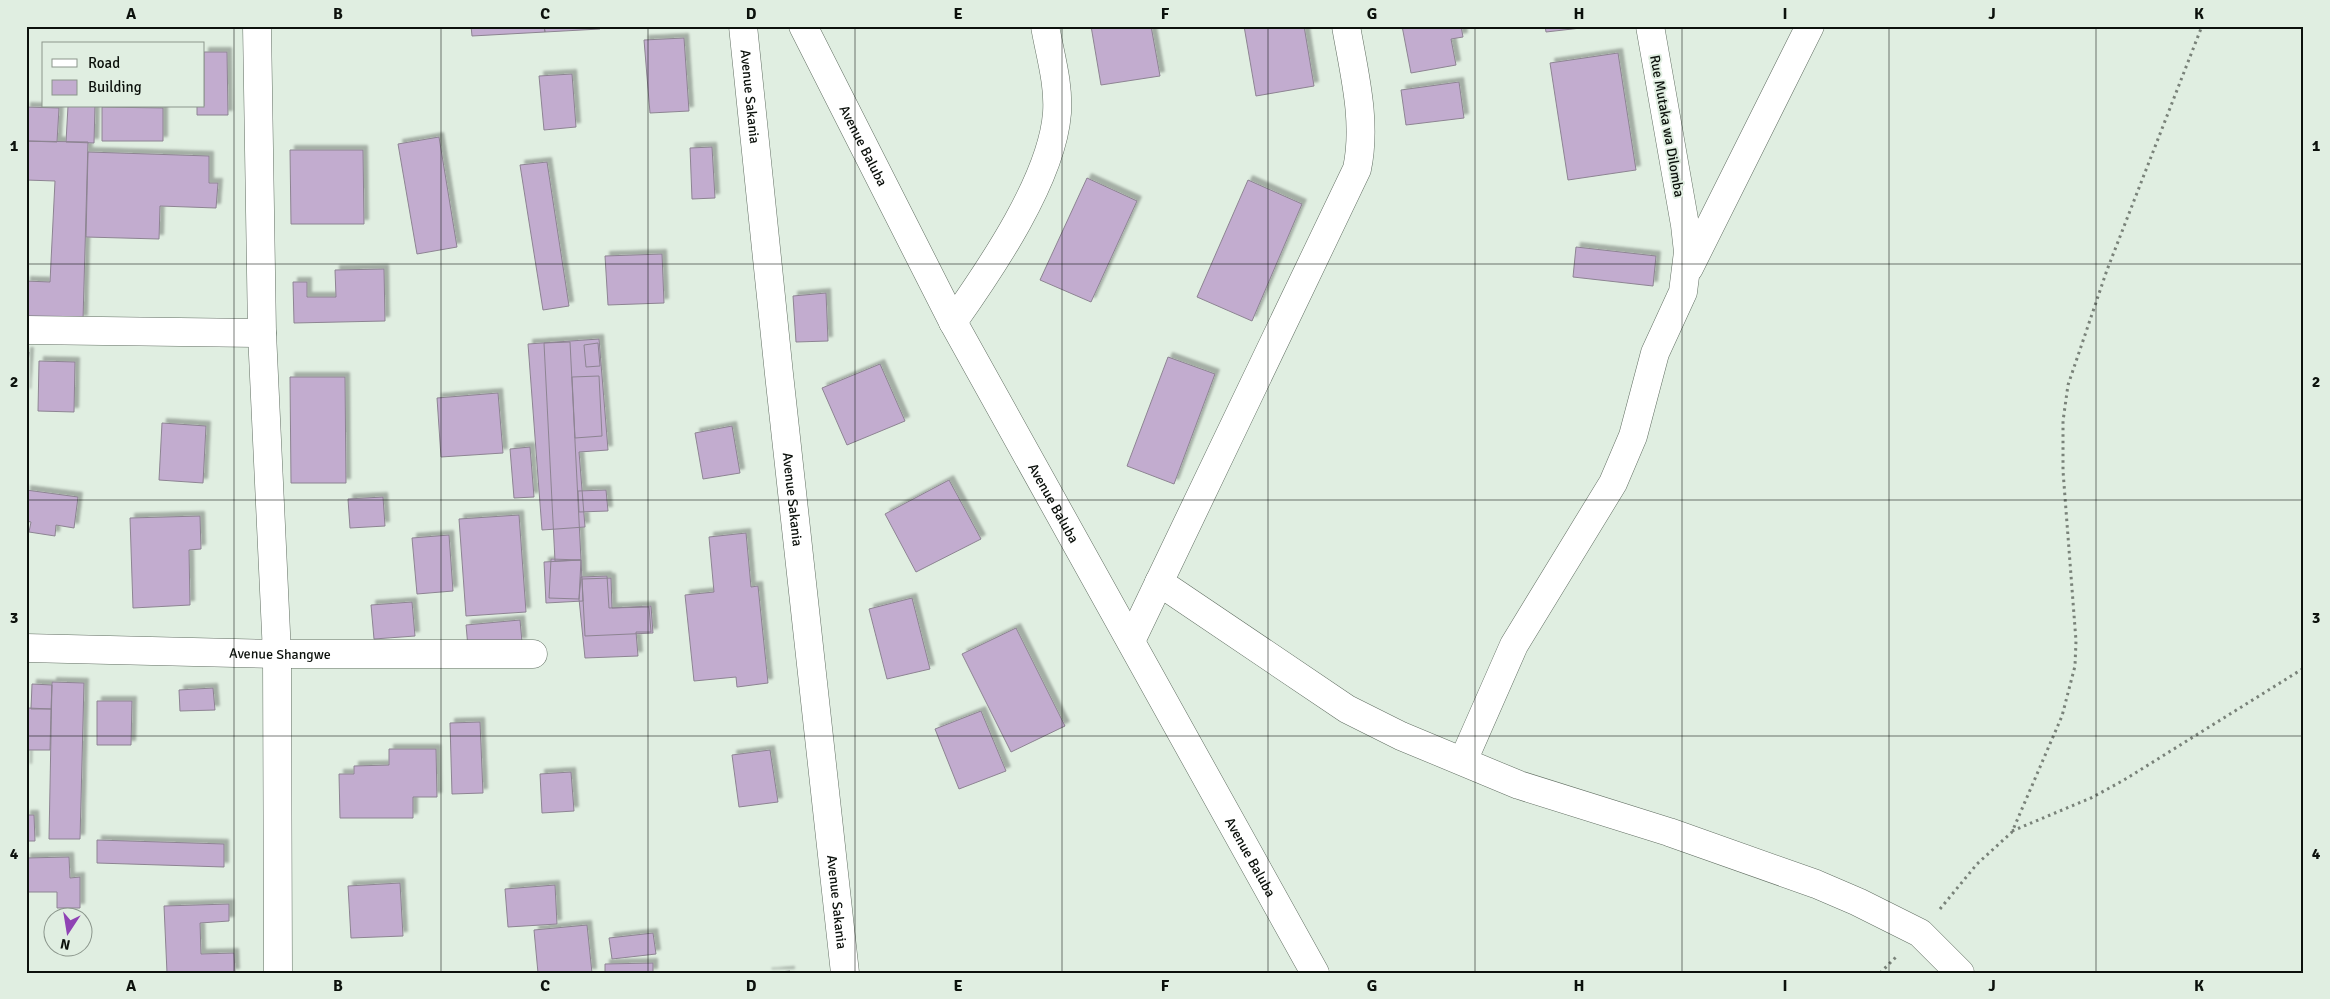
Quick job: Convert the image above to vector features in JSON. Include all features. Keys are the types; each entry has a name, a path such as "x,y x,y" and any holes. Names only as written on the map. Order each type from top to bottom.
{"street":[{"path":"257,26 262,333 277,654 278,973"},
{"name":"Avenue Sakania","path":"743,26 845,973"},
{"name":"Avenue Baluba","path":"804,26 953,322 1315,973"},
{"path":"953,322 991,268 1027,203 1054,136 1057,112 1056,83 1045,26"},
{"path":"1132,641 1357,169 1361,152 1361,110 1346,26"},
{"name":"Rue Mutaka wa Dilomba","path":"1650,26 1685,225 1687,272"},
{"path":"1463,761 1514,645 1613,484 1634,436 1655,353 1683,292 1687,272 1810,26"},
{"path":"26,330 262,333"},
{"path":"1159,582 1347,709 1401,736 1519,785 1669,832 1816,884 1858,902 1920,933 1960,973"},
{"name":"Avenue Shangwe","path":"26,648 277,654 533,654"}],"path":[{"path":"2012,832 2062,716 2075,666 2076,641 2063,471 2063,421 2068,386 2107,270 2202,26"},
{"path":"1880,973 1920,933 1977,864 2012,832 2091,798 2124,780 2304,668"}],"building":[{"path":"471,26 544,26 545,32 472,36"},
{"path":"544,26 600,26 600,29 545,32"},
{"path":"1091,26 1151,26 1160,76 1101,85"},
{"path":"1244,26 1304,26 1314,86 1256,96"},
{"path":"1402,26 1461,26 1463,37 1451,39 1456,65 1411,73"},
{"path":"1545,26 1581,26 1581,28 1546,32"},
{"path":"684,38 689,111 650,113 644,40"},
{"path":"205,52 227,52 228,115 197,115 197,108 205,108"},
{"path":"1618,53 1636,170 1568,180 1550,63"},
{"path":"572,74 576,127 544,130 539,76"},
{"path":"1459,82 1464,118 1406,125 1401,90"},
{"path":"26,107 59,108 57,142 26,141"},
{"path":"68,108 95,108 94,143 66,142"},
{"path":"102,108 163,108 163,141 102,141"},
{"path":"439,137 457,247 417,254 398,144"},
{"path":"26,141 88,142 83,320 26,318 26,281 50,282 55,181 26,180"},
{"path":"712,147 715,198 692,199 690,148"},
{"path":"290,150 363,150 364,224 291,224"},
{"path":"88,152 209,156 209,183 218,183 216,208 160,206 159,239 86,237"},
{"path":"547,162 569,306 543,310 520,165"},
{"path":"1087,178 1137,201 1091,302 1040,280"},
{"path":"1248,180 1302,204 1252,321 1197,297"},
{"path":"1576,247 1656,256 1653,286 1573,277"},
{"path":"662,254 664,303 608,305 605,256"},
{"path":"384,269 385,321 294,323 293,282 307,282 307,297 336,297 335,270"},
{"path":"826,293 828,341 796,342 793,296"},
{"path":"599,339 608,450 579,452 585,527 542,530 528,344"},
{"path":"570,342 581,560 555,561 544,343"},
{"path":"598,343 600,366 586,367 584,345"},
{"path":"26,352 29,352 26,393"},
{"path":"1168,357 1215,374 1174,484 1127,466"},
{"path":"39,361 75,362 74,412 38,411"},
{"path":"880,364 905,421 847,445 822,388"},
{"path":"599,376 602,436 575,438 572,377"},
{"path":"290,377 345,377 346,483 291,483"},
{"path":"498,393 503,453 441,457 437,398"},
{"path":"162,423 206,426 203,483 159,480"},
{"path":"732,426 740,473 703,479 695,433"},
{"path":"530,447 534,497 514,498 510,449"},
{"path":"949,480 981,539 916,572 885,514"},
{"path":"26,490 78,497 74,528 56,525 55,536 29,532 31,522 26,521"},
{"path":"606,490 608,511 579,512 578,491"},
{"path":"383,497 385,526 350,528 348,499"},
{"path":"519,515 526,612 466,616 459,519"},
{"path":"200,516 201,549 189,550 190,605 133,608 130,518"},
{"path":"746,533 751,587 758,586 768,683 737,687 736,677 694,681 685,595 714,592 709,537"},
{"path":"449,535 453,591 417,594 412,538"},
{"path":"551,559 581,560 579,599 549,598"},
{"path":"581,560 583,601 546,603 544,562"},
{"path":"607,576 609,608 649,607 651,632 636,632 638,656 585,658 579,599 581,577"},
{"path":"611,578 612,608 651,606 653,633 585,636 582,579"},
{"path":"912,598 930,669 887,679 869,609"},
{"path":"412,602 415,636 374,639 371,605"},
{"path":"520,620 522,642 468,647 466,625"},
{"path":"1016,628 1065,726 1011,752 962,654"},
{"path":"52,682 84,683 80,839 49,839"},
{"path":"32,684 52,685 51,709 31,709"},
{"path":"213,688 215,710 180,711 179,690"},
{"path":"97,701 132,701 131,745 97,745"},
{"path":"28,708 51,709 50,750 28,750"},
{"path":"981,711 1006,771 959,789 935,729"},
{"path":"26,713 28,713 27,768 26,768"},
{"path":"480,722 483,793 452,794 450,723"},
{"path":"389,749 436,749 437,797 413,797 413,818 340,818 339,774 354,774 354,766 389,765"},
{"path":"770,750 778,802 739,807 732,755"},
{"path":"571,772 574,811 542,813 540,774"},
{"path":"26,815 34,815 35,841 26,841"},
{"path":"97,840 224,844 224,867 97,863"},
{"path":"69,857 70,878 80,877 80,906 57,906 57,892 26,892 26,858"},
{"path":"400,883 403,936 351,938 348,886"},
{"path":"555,885 557,924 508,927 505,889"},
{"path":"229,904 229,921 200,923 201,954 234,953 235,973 167,973 164,906"},
{"path":"587,925 592,973 538,973 534,930"},
{"path":"653,933 656,954 612,959 609,938"},
{"path":"653,963 653,973 605,973 605,964"},
{"path":"790,971 790,973 767,973"}]}
